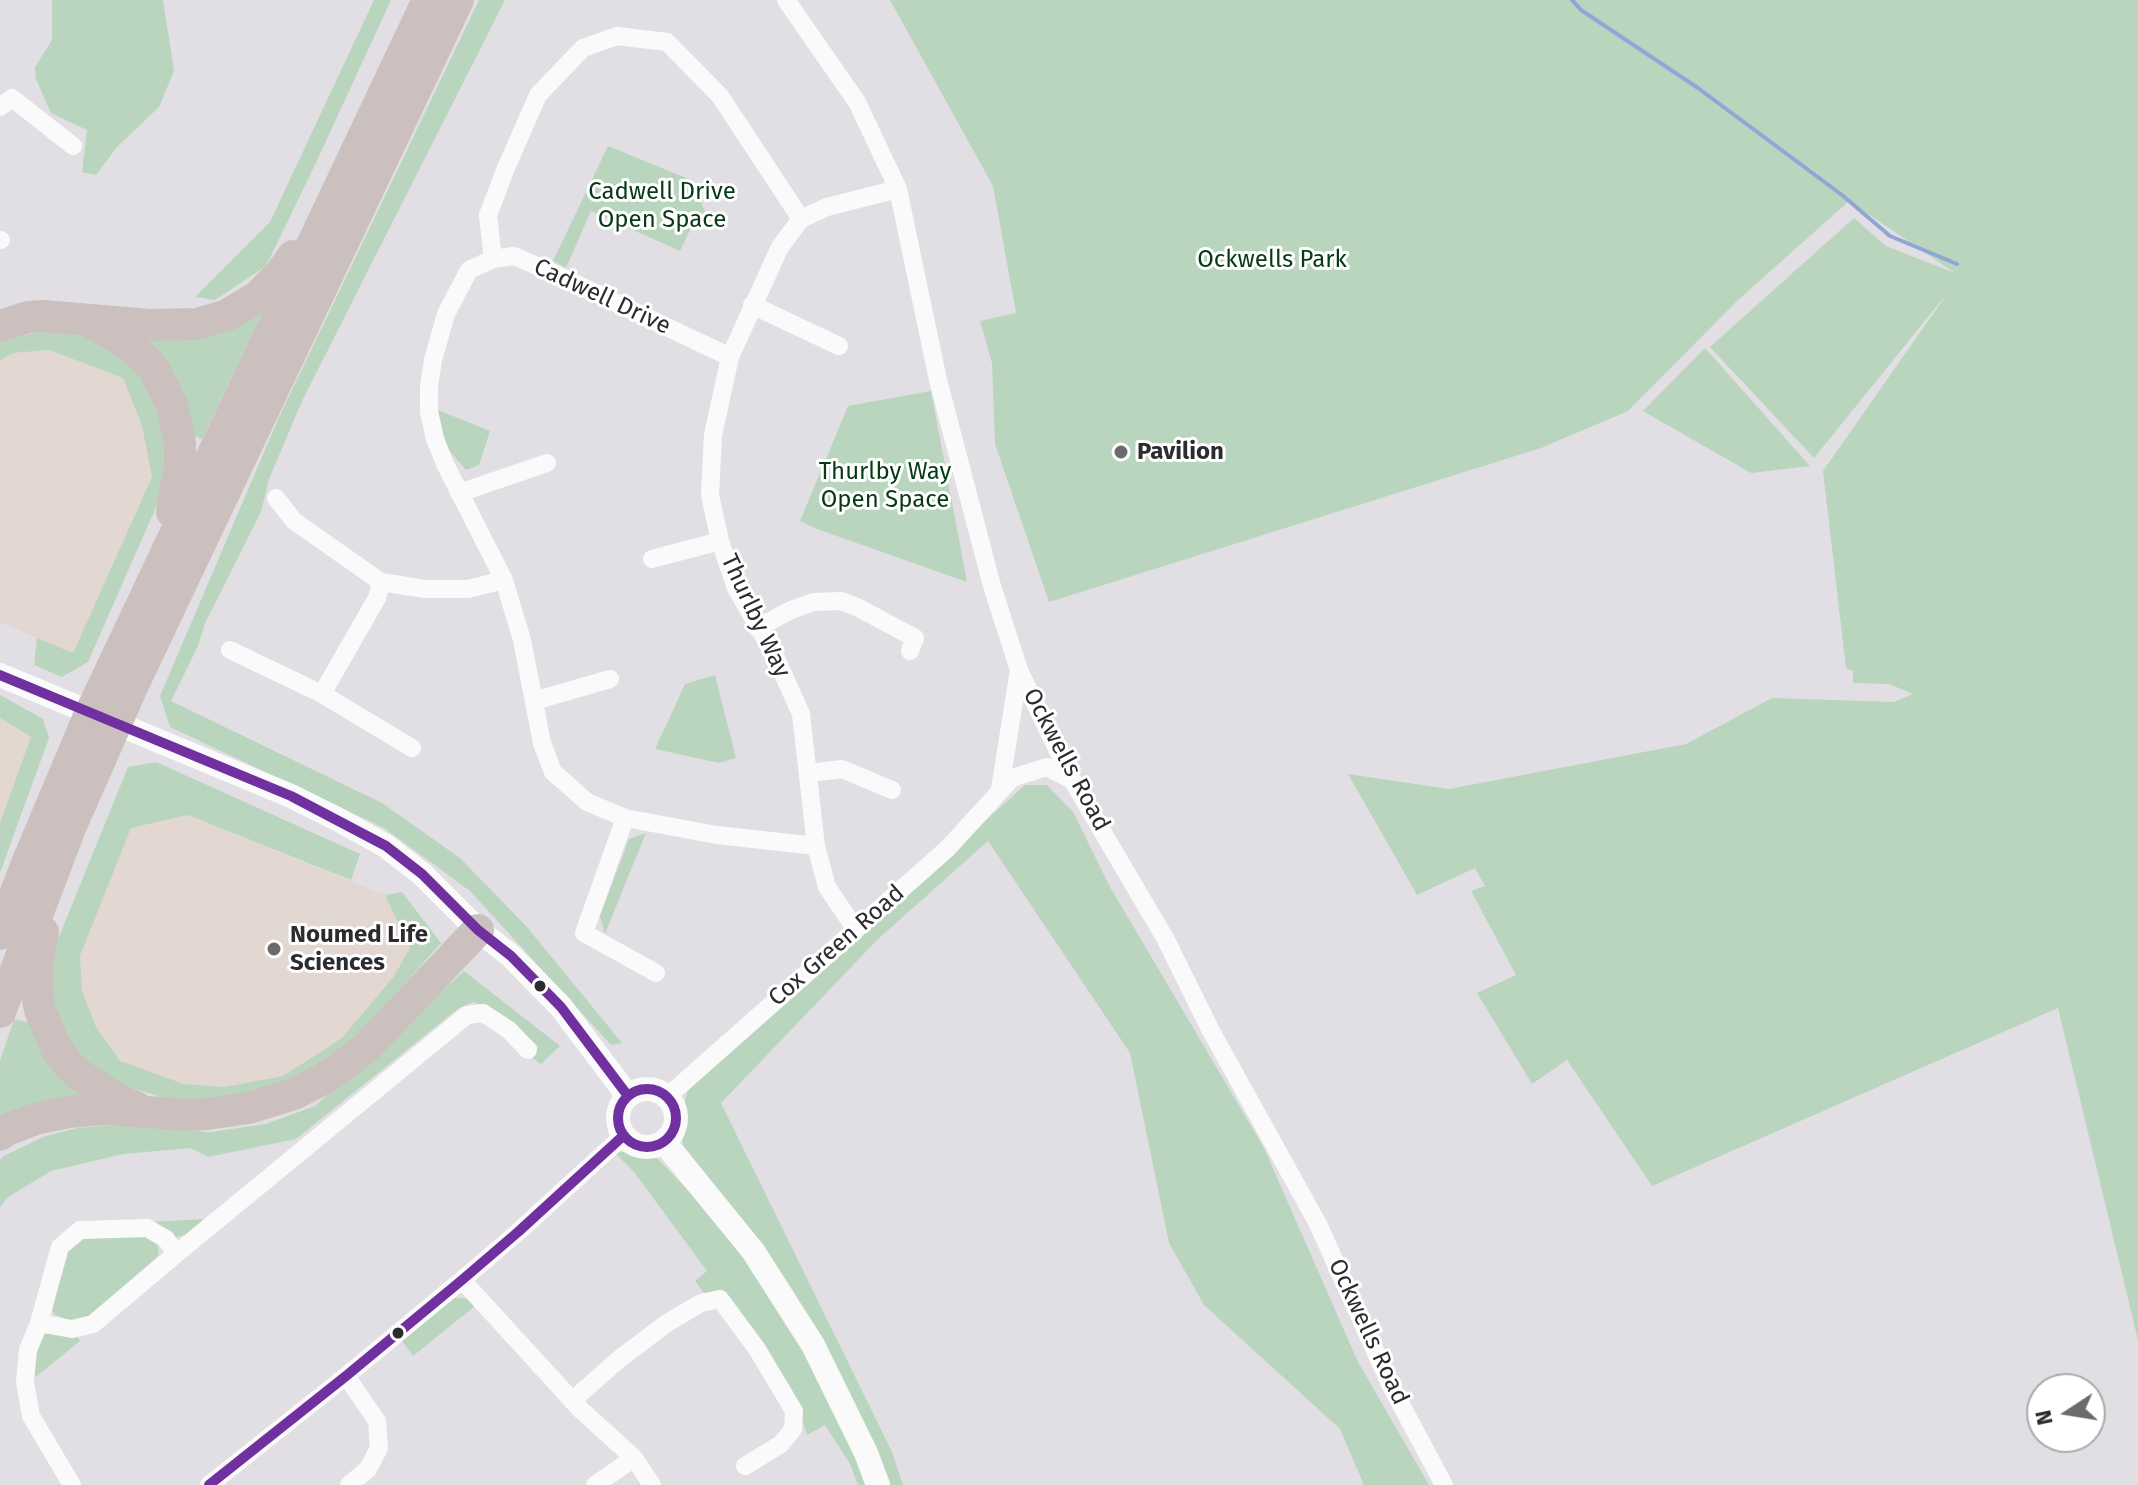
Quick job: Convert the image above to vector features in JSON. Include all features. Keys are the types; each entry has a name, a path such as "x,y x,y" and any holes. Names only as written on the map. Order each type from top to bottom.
{"highway":[{"path":"0,934 90,714 428,0"},
{"path":"0,1012 70,828 158,631 458,0"},
{"path":"0,326 28,317 43,316 181,326 227,315 257,297 280,274 338,190"},
{"path":"81,319 121,339 145,359 155,371 172,405 180,443 180,465 173,509 157,569"},
{"path":"70,828 39,950 37,982 40,1010 56,1048 78,1074 117,1099 144,1110"},
{"path":"0,1135 51,1114 107,1109 187,1115 228,1112 274,1102 313,1086 348,1063 383,1031 478,930"}],"street":[{"name":"Ockwells Road","path":"786,0 857,102 898,189 938,380 992,586 1019,670 1072,780 1165,938 1211,1031 1318,1224 1390,1384 1444,1485"},
{"path":"816,846 717,835 625,818 587,802 553,772 542,743 522,640 504,580 435,439 429,412 429,386 446,314 469,270 493,259 488,215 538,95 583,48 617,36 667,42 720,96 801,219 827,207 898,189"},
{"path":"0,107 12,98 73,146"},
{"name":"Thurlby Way","path":"801,219 780,247 730,357 713,435 710,495 720,541 736,588 775,656 801,714 816,846 827,887 856,930"},
{"name":"Cadwell Drive","path":"493,259 514,256 730,357"},
{"path":"752,305 839,346"},
{"path":"459,493 547,463"},
{"path":"276,498 294,521 381,582 425,589 468,589 504,580"},
{"path":"652,559 720,541"},
{"path":"322,694 377,598 381,582"},
{"path":"757,628 814,602 841,601 915,638 910,651"},
{"path":"230,650 322,694 412,748"},
{"path":"1000,789 1019,670"},
{"path":"0,675 291,796 386,846 422,874 561,1007 628,1096"},
{"path":"534,701 610,679"},
{"name":"Cox Green Road","path":"667,1097 948,848 1012,778 1047,767 1072,780"},
{"path":"809,773 842,769 892,791"},
{"path":"625,818 584,933 656,973"},
{"path":"39,1323 72,1329 93,1324 467,1015 483,1013 509,1030 528,1050"},
{"path":"643,1089 660,1092 667,1097 673,1105 676,1125 664,1142 647,1147 630,1142 623,1136 619,1128 619,1110 628,1096 643,1089"},
{"path":"209,1485 462,1280 623,1136"},
{"path":"664,1142 753,1251 813,1345 866,1453 878,1485"},
{"path":"72,1485 31,1416 25,1382 28,1350 39,1323 60,1247 80,1230 147,1228 166,1239 176,1254"},
{"path":"462,1280 572,1401 634,1458 652,1485"},
{"path":"572,1401 618,1360 667,1323 701,1303 720,1299 757,1349 794,1411 793,1429 781,1444 745,1466"},
{"path":"346,1376 377,1421 379,1448 368,1469 349,1485"},
{"path":"595,1485 634,1458"}],"shaded area":[{"path":"49,350 123,378 142,426 152,477 73,653 0,622 0,361 13,353"},
{"path":"0,718 31,737 0,823"},
{"path":"188,815 385,895 410,948 394,976 342,1038 283,1076 227,1087 184,1084 120,1061 96,1027 82,991 80,956 131,828"}],"green space":[{"path":"52,0 163,0 174,71 159,107 117,147 96,175 82,172 87,130 51,113 36,79 35,67 52,40"},
{"path":"374,0 391,0 266,266 215,300 195,297 270,222"},
{"path":"479,0 505,0 302,401 269,479 261,512 205,623 198,646 171,701 382,803 460,858 527,927 622,1043 611,1045 470,891 384,828 170,727 160,696 279,417"},
{"name":"Ockwells Park","path":"890,0 2138,0 2138,1340 2058,1008 1652,1186 1567,1060 1532,1084 1477,993 1516,975 1471,891 1485,886 1475,868 1417,895 1348,774 1449,789 1686,744 1772,698 1894,702 1913,694 1889,684 1853,683 1853,671 1846,668 1823,471 1949,291 1814,458 1710,347 1854,218 1886,246 1955,273 1849,201 1738,300 1628,411 1541,448 1049,602 995,444 992,363 980,321 1016,313 993,186"},
{"name":"Cadwell Drive Open Space","path":"608,146 691,180 707,216 702,230 692,226 680,251 591,211 566,268 553,261"},
{"path":"272,293 202,439 188,434 125,329"},
{"path":"46,330 93,337 133,363 157,403 166,443 160,498 88,662 62,677 34,665 37,638 73,653 152,477 142,426 123,378 49,350 13,353 0,361 0,341"},
{"path":"1705,348 1810,466 1751,473 1643,411"},
{"name":"Thurlby Way Open Space","path":"931,391 967,582 800,521 848,406"},
{"path":"438,410 490,431 479,465 466,470 446,447"},
{"path":"715,675 736,758 719,763 655,749 685,684"},
{"path":"0,695 43,719 49,738 0,873 0,823 31,737 0,718"},
{"path":"156,762 360,854 351,880 188,815 131,828 80,956 82,991 96,1027 120,1061 184,1084 225,1087 283,1076 342,1038 394,976 410,948 385,895 402,892 441,943 349,1047 288,1084 223,1103 177,1102 106,1080 77,1059 49,990 54,949 128,767"},
{"path":"1025,785 1047,785 1073,812 1110,887 1264,1148 1358,1362 1429,1485 1364,1485 1340,1429 1204,1305 1169,1243 1130,1053 988,841 878,939 721,1103 892,1452 903,1485 888,1485 759,1241 683,1145 681,1119 688,1088"},
{"path":"646,833 605,934 600,916 629,839"},
{"path":"464,971 560,1046 541,1064 533,1059 538,1046 500,1013 474,1002 459,1008 296,1139 208,1157 190,1148 123,1154 51,1171 8,1197 0,1207 0,1160 43,1137 77,1128 116,1125 211,1132 266,1124 315,1106"},
{"path":"14,1019 38,1024 111,1098 0,1126 0,1061"},
{"path":"633,1150 654,1155 747,1257 807,1349 870,1485 858,1485 850,1464 825,1425 807,1435 800,1414 722,1293 704,1293 695,1281 707,1271 634,1172 615,1153"},
{"path":"204,1219 188,1234 174,1238 153,1222"},
{"path":"148,1235 157,1241 159,1255 86,1319 71,1321 55,1315 50,1306 68,1249 78,1238"},
{"path":"447,1297 470,1299 475,1306 413,1356 400,1338"},
{"path":"45,1334 76,1335 80,1341 33,1379 38,1344"}],"waterway":[{"path":"1572,0 1581,10 1698,88 1842,195 1890,236 1957,264"}],"transit line":[{"path":"0,675 291,796 386,846 422,874 561,1007 628,1096"},
{"path":"647,1089 668,1097 676,1118 668,1139 647,1147 626,1139 618,1118 626,1097 647,1089"},
{"path":"209,1485 462,1280 623,1136"}],"place":[{"name":"Pavilion","path":"1121,452"},
{"name":"Noumed Life Sciences","path":"274,949"}]}
